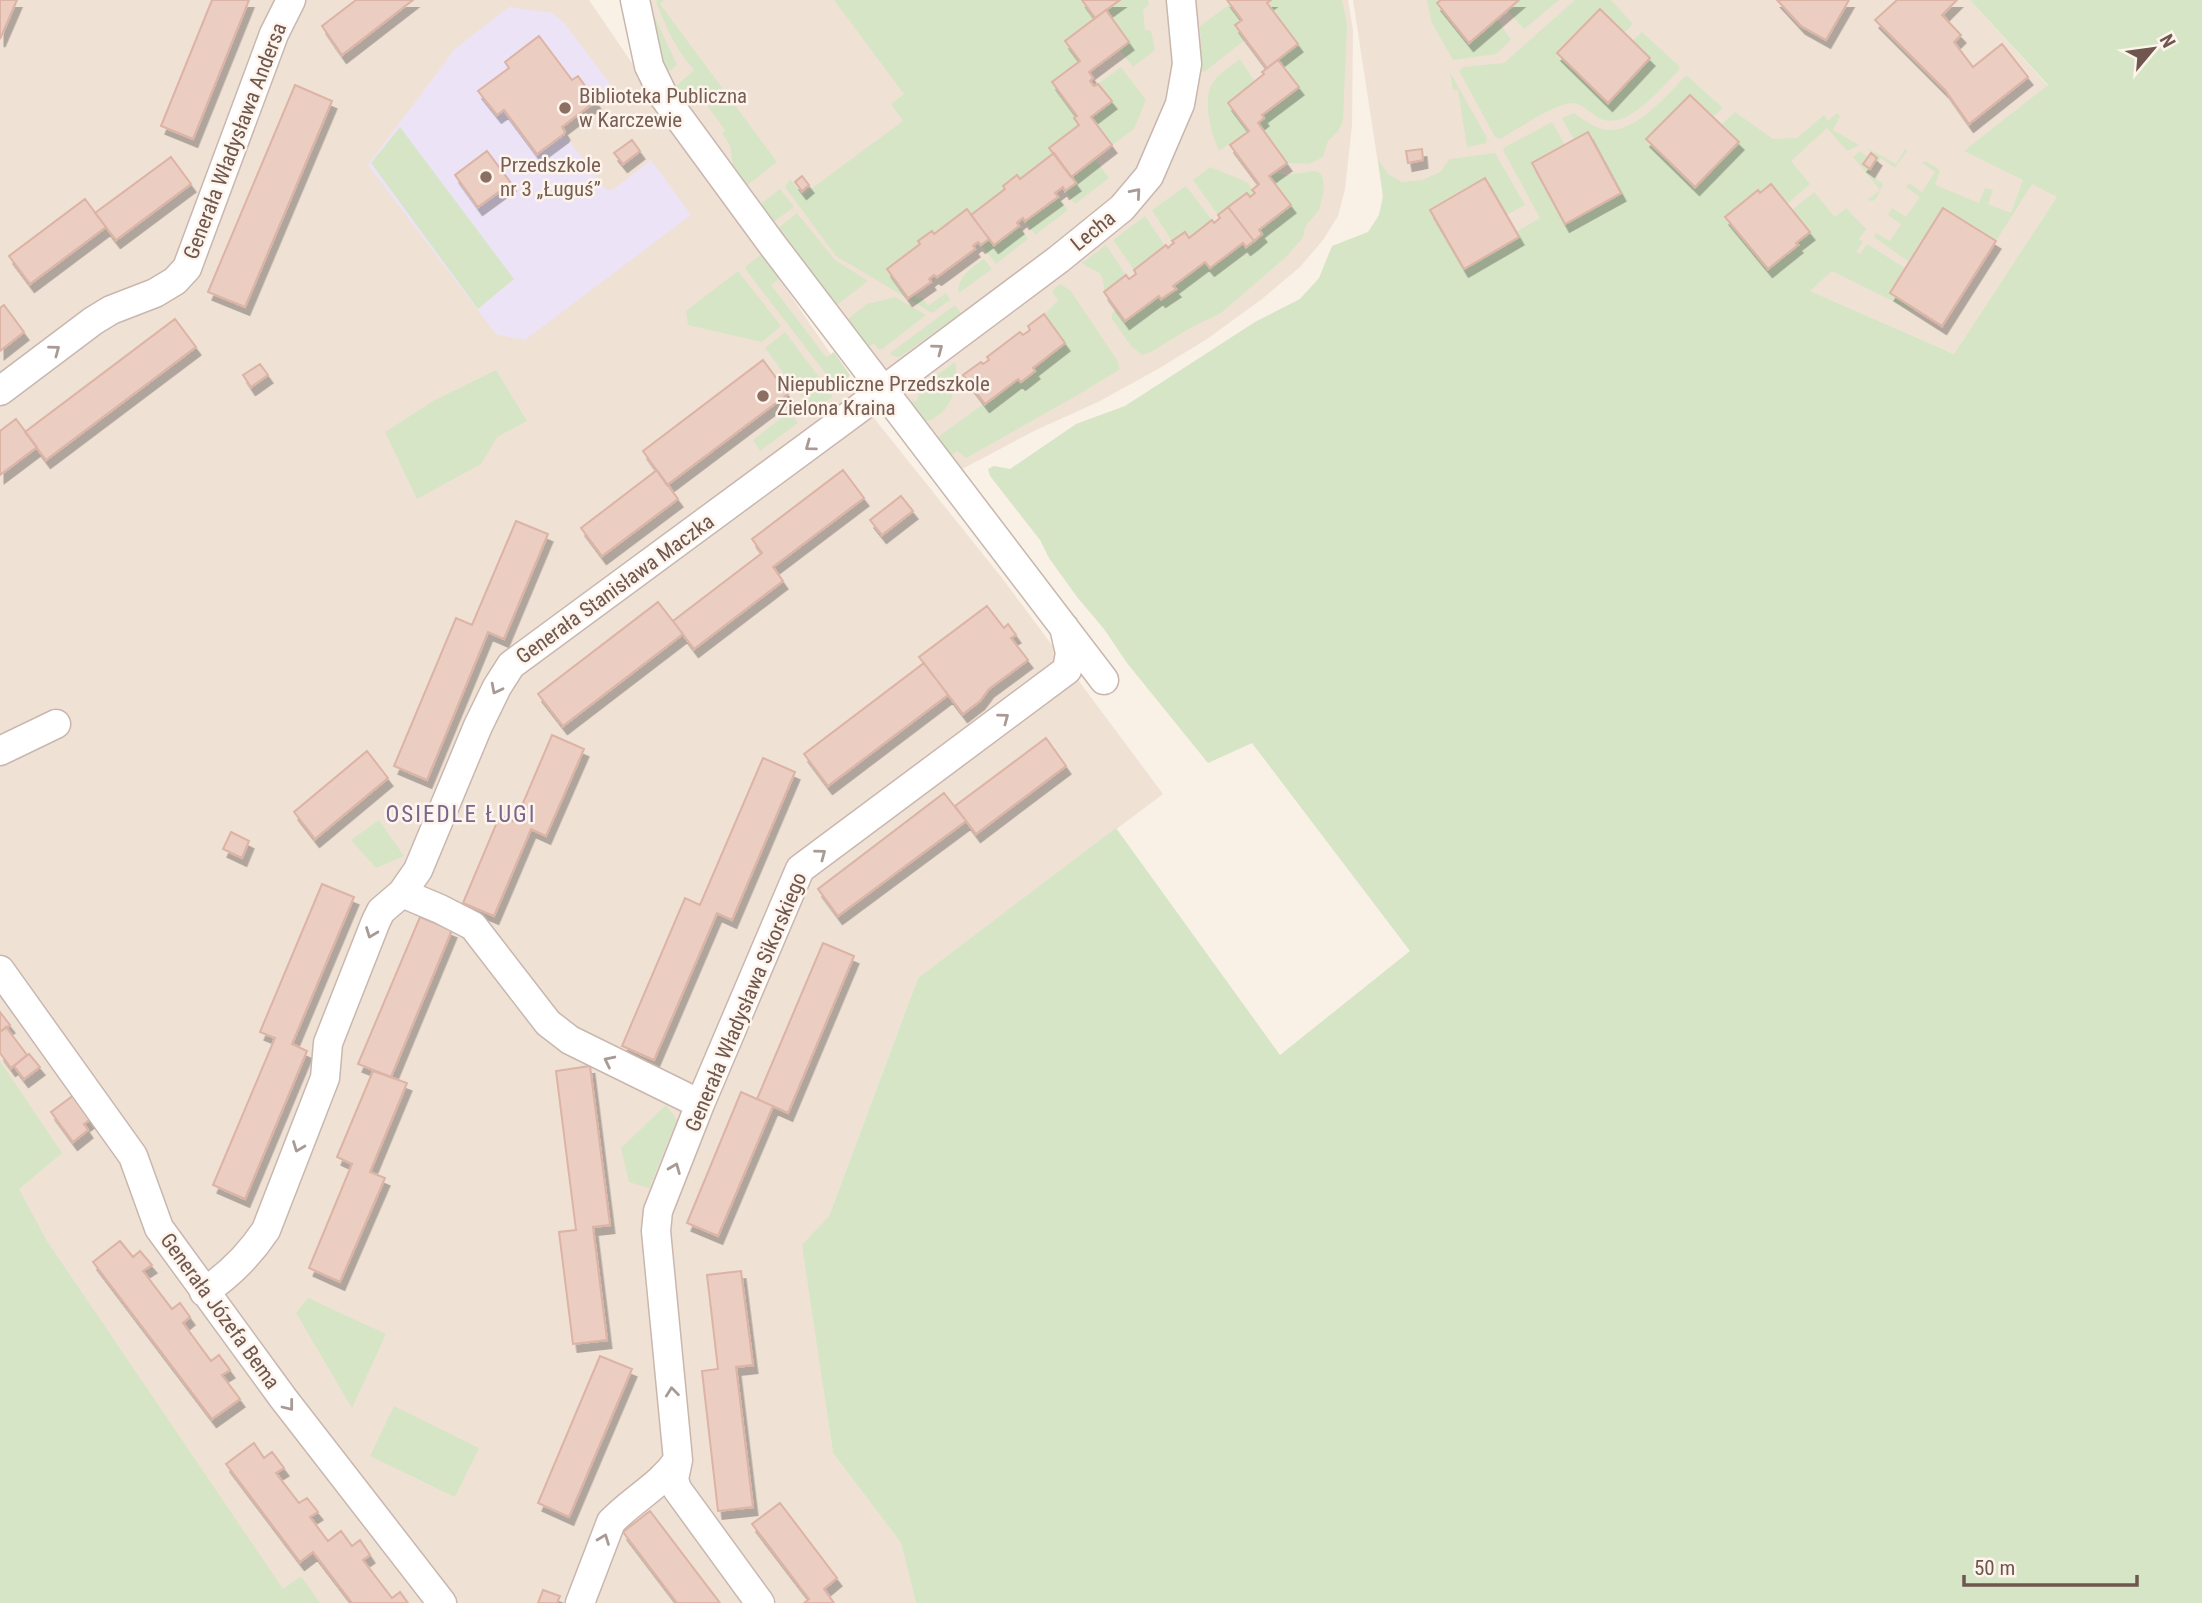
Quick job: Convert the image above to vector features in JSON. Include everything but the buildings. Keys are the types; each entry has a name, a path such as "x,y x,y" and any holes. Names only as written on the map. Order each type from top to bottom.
{"street":[{"name":"Generała Władysława Andersa","path":"0,391 93,321 111,310 155,293 175,281 187,268 274,34 291,0"},
{"name":"Generała Władysława Sikorskiego","path":"635,0 649,66 664,97 741,203 1104,680"},
{"name":"Lecha","path":"883,389 1069,250 1122,208 1143,185 1164,144 1180,104 1186,78 1181,0"},
{"name":"Generała Stanisława Maczka","path":"204,1292 239,1263 265,1230 325,1078 328,1043 376,921 381,911 402,893 418,870 478,726 497,687 512,665 883,389"},
{"name":"Generała Władysława Sikorskiego","path":"760,1603 677,1489 674,1479 678,1460 656,1218 800,869 1067,670 1070,653 1064,628"},
{"path":"0,751 56,724"},
{"path":"402,893 473,926 548,1023 570,1040 701,1104"},
{"name":"Generała Józefa Bema","path":"0,970 133,1156 159,1228 283,1398 442,1603"},
{"path":"580,1603 611,1522 663,1480 678,1460"}],"shaded area":[{"path":"0,0 589,0 877,422 1002,578 1163,794 918,978 829,1216 803,1245 833,1453 901,1543 916,1603 0,1603"},
{"path":"635,0 1348,0 1353,30 1352,125 1345,189 1338,216 1323,240 1300,267 1207,339 1100,401 1034,431 949,476 670,105"},
{"path":"1353,0 1970,0 2048,86 1965,151 2058,196 1954,354 1798,286 1458,285 1383,196"},
{"name":"Przedszkole nr 3 „Ługuś”","path":"509,7 552,13 565,24 613,88 596,101 578,76 572,80 539,36 505,62 509,68 479,90 497,115 504,110 564,134 606,190 614,189 651,160 691,215 525,340 496,334 368,165 455,49"}],"green space":[{"path":"664,0 660,4 777,162 745,187 734,172 730,145 722,133 725,130 703,100 698,103 673,89 694,70 672,38 656,2"},
{"path":"834,0 1082,0 1095,18 1080,61 1052,82 1077,116 1074,118 1079,125 1050,147 1053,153 1020,179 1017,176 1003,186 1005,189 971,215 967,209 934,234 931,231 918,241 920,244 887,268 908,298 914,294 918,300 922,297 928,306 946,293 950,300 932,313 836,256 785,187 790,179 803,195 903,121 891,104 904,94"},
{"path":"1120,0 1148,0 1149,4 1143,10 1145,30 1151,31 1155,50 1133,67 1119,49 1129,41 1106,11"},
{"path":"1271,0 1342,0 1347,24 1343,120 1339,130 1328,141 1323,157 1309,164 1287,163 1258,123 1264,118 1262,115 1298,87 1278,60 1298,44 1267,3"},
{"path":"1427,0 1441,0 1437,4 1469,43 1497,19 1511,40 1496,54 1453,60 1431,21"},
{"path":"1519,0 1559,0 1524,29 1507,10"},
{"path":"1575,0 1611,0 1633,24 1624,33 1600,9 1557,53 1607,102 1650,58 1632,41 1642,32 1679,66 1679,70 1644,105 1622,118 1611,121 1601,119 1580,105 1565,104 1500,139 1495,137 1459,71 1463,67 1504,63"},
{"path":"1970,0 2202,0 2202,1603 916,1603 901,1543 833,1453 802,1245 829,1216 918,978 1116,828 1280,1055 1410,951 1252,743 1208,763 1077,597 1049,558 1040,540 990,476 988,469 994,466 1010,469 1076,424 1125,406 1255,322 1300,299 1319,278 1332,246 1368,232 1379,215 1383,196 1378,159 1388,174 1402,182 1423,180 1440,172 1450,159 1495,153 1525,205 1506,215 1485,179 1430,210 1464,269 1519,238 1516,232 1540,218 1503,150 1505,147 1552,122 1565,145 1532,164 1566,224 1621,193 1588,133 1574,140 1562,118 1574,113 1599,128 1619,129 1630,125 1651,110 1686,75 1723,108 1713,117 1690,95 1647,139 1738,141 1721,125 1735,112 1773,139 1797,138 1824,115 1828,121 1837,113 1840,116 1833,130 1859,145 1847,151 1827,128 1791,161 1810,184 1787,204 1760,193 1726,217 1769,269 1798,245 1792,210 1814,192 1835,217 1846,208 1866,229 1859,239 1863,242 1856,252 1860,254 1867,244 1905,268 1890,293 1915,309 1913,311 1832,271 1810,291 1954,354 2057,197 2032,184 1996,241 1943,208 1909,262 1874,237 1876,233 1890,241 1901,224 1888,215 1892,208 1906,217 1920,197 1906,187 1909,183 1922,192 1935,172 1922,163 1926,161 1940,170 1935,185 1979,203 1985,188 1993,190 1988,204 2011,213 2023,180 1964,151 2048,85"},
{"path":"1230,4 1242,20 1235,26 1246,39 1204,72 1200,26"},
{"path":"650,7 677,65 666,74 663,69"},
{"path":"1240,59 1255,82 1228,103 1249,131 1219,151 1210,126 1208,96 1217,78"},
{"path":"1121,67 1146,100 1134,129 1112,145 1091,117 1111,101 1098,84"},
{"path":"1450,72 1487,138 1486,143 1467,147 1458,90 1453,90"},
{"path":"400,127 514,279 478,309 371,163"},
{"path":"1867,148 1896,164 1905,149 1907,151 1895,168 1881,158 1869,174 1883,184 1877,197 1873,201 1867,200 1880,190 1853,157 1860,151 1868,157 1863,164 1870,168 1877,158"},
{"path":"1094,158 1109,178 1075,204 1065,191 1075,183 1071,177"},
{"path":"1210,167 1247,182 1255,193 1250,197 1247,194 1218,215 1193,180"},
{"path":"1315,171 1320,173 1323,179 1324,190 1319,210 1305,227 1303,237 1287,256 1221,313 1151,352 1142,355 1131,346 1112,319 1116,309 1126,321 1159,296 1162,299 1175,289 1173,286 1205,262 1211,268 1243,243 1246,247 1262,235 1259,230 1291,205 1269,176 1274,173 1286,175"},
{"path":"1186,186 1212,220 1189,238 1185,232 1172,241 1152,210"},
{"path":"780,189 794,207 772,223 760,207"},
{"path":"1058,197 1068,210 1035,235 1025,221"},
{"path":"797,213 835,260 868,281 838,304 835,304 777,229"},
{"path":"1145,216 1165,246 1134,270 1113,240"},
{"path":"1019,226 1028,239 996,264 981,245 989,239 994,245"},
{"path":"1106,245 1126,275 1104,292 1101,275 1082,263"},
{"path":"766,251 785,274 771,285 826,357 834,352 850,375 846,386 839,391 746,270 746,266"},
{"path":"984,259 992,269 959,293 959,284 964,276"},
{"path":"738,271 781,326 762,342 688,325 686,311"},
{"path":"1060,284 1070,290 1117,360 1120,369 966,458 957,451 951,456 938,437 1018,379 1022,382 1035,372 1033,368 1065,343 1044,314 1058,301 1052,291"},
{"path":"895,297 926,315 882,349 878,349 874,343 868,347 849,323 849,318 867,304"},
{"path":"955,305 961,313 900,357 890,353"},
{"path":"785,332 831,393 832,397 812,411 765,348"},
{"path":"955,362 956,381 947,407 925,422 911,402 917,401 921,387"},
{"path":"496,370 527,421 497,437 481,464 417,499 385,432 435,400"},
{"path":"789,412 798,423 760,451 753,440"},
{"path":"379,820 404,856 376,868 351,840"},
{"path":"0,1061 62,1153 19,1189 47,1241 283,1589 301,1576 320,1603 0,1603"},
{"path":"666,1105 677,1120 649,1188 629,1182 621,1148"},
{"path":"308,1298 386,1334 352,1408 296,1313"},
{"path":"394,1406 479,1448 455,1497 370,1456"}],"place":[{"name":"Biblioteka Publiczna w Karczewie","path":"565,108"},
{"name":"Przedszkole nr 3 „Ługuś”","path":"486,177"},
{"name":"Niepubliczne Przedszkole Zielona Kraina","path":"763,396"}],"district":[{"name":"OSIEDLE ŁUGI","path":"461,814"}]}
